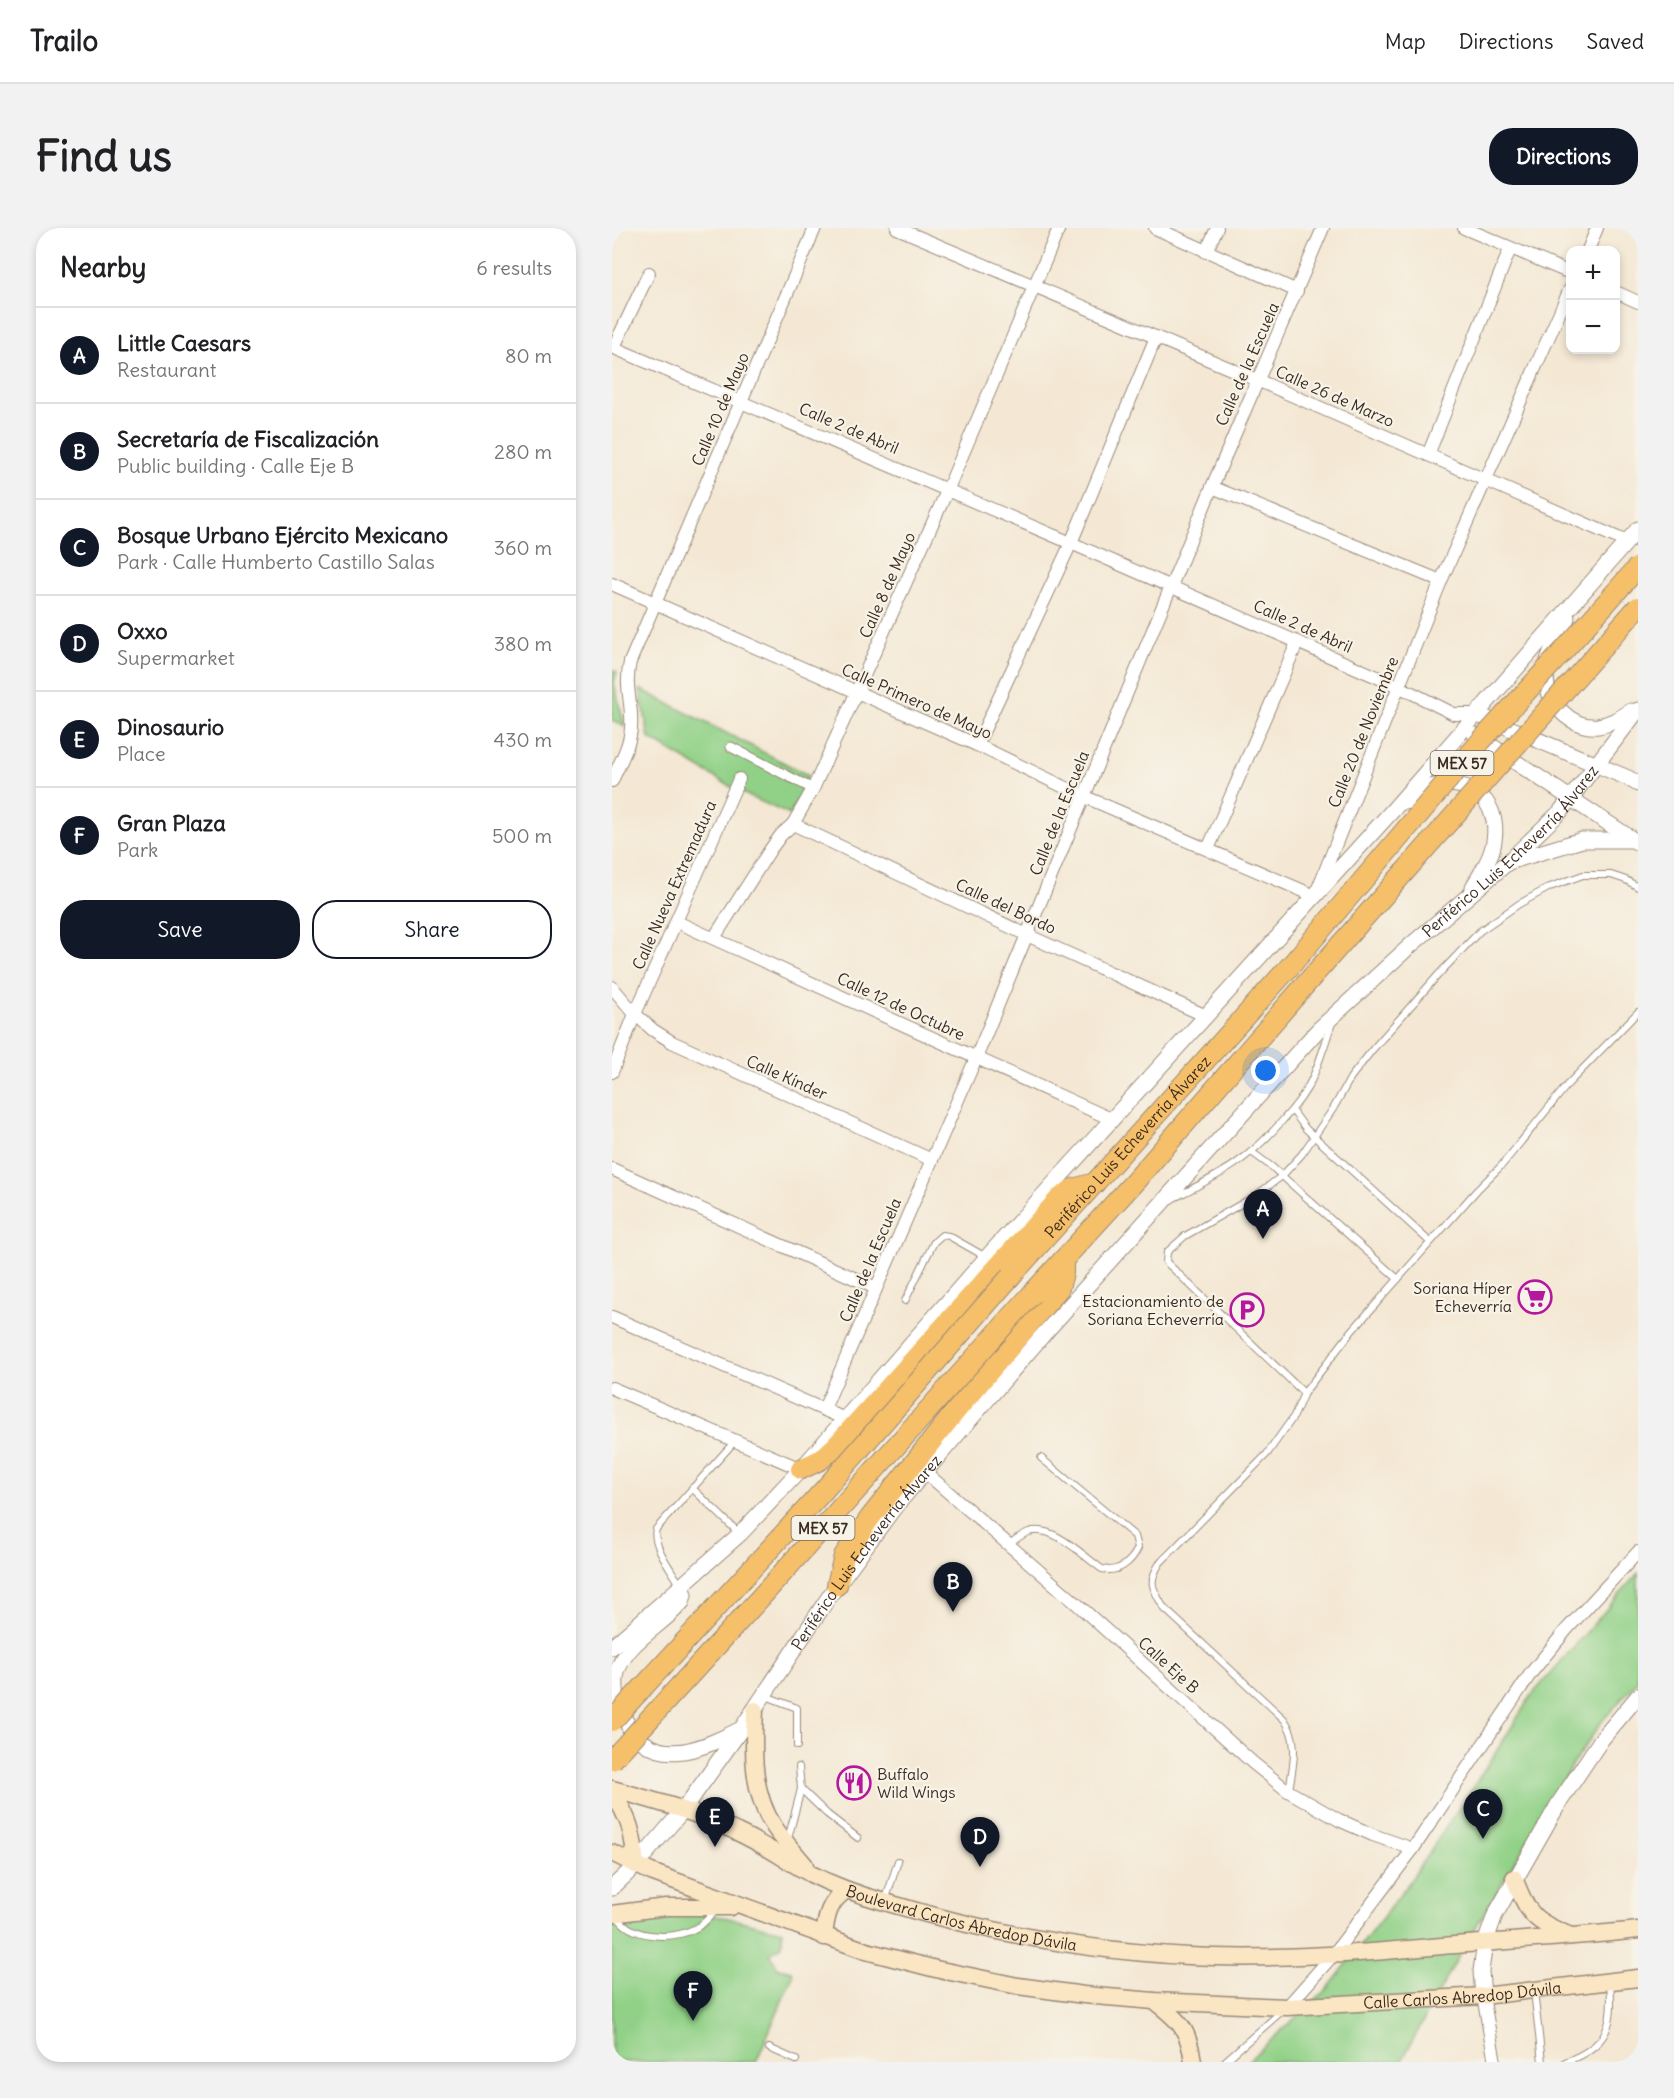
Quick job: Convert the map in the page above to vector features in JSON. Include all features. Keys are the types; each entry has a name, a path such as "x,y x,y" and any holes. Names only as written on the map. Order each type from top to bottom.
{"highway":[{"name":"Periférico Luis Echeverría Álvarez","path":"612,1721 824,1490 1011,1276 1292,964 1481,741 1568,648 1638,567"},
{"name":"Periférico Luis Echeverría Álvarez","path":"612,1760 1137,1179 1638,607"},
{"path":"801,1469 828,1455 1059,1199 1072,1189 1095,1183"},
{"path":"837,1586 844,1556 870,1518 1054,1296 1062,1280 1063,1260"}],"main road":[{"path":"755,1710 753,1754 755,1775 765,1809 774,1827 813,1875"},
{"path":"612,1790 630,1822 636,1865"},
{"name":"Boulevard Carlos Abredop Dávila","path":"612,1790 684,1809 743,1835 813,1875 847,1890 971,1925 1076,1945 1154,1953 1283,1958 1333,1955"},
{"path":"612,1853 636,1865 824,1937 866,1951 936,1969 1018,1986 1084,1995 1154,2001 1287,2007"},
{"path":"1515,1878 1523,1900 1534,1917 1544,1925 1575,1937"},
{"path":"824,1937 830,1905 837,1896 847,1890"},
{"path":"614,1913 666,1907 748,1908"},
{"path":"1333,1955 1575,1937 1638,1930"},
{"name":"Calle Carlos Abredop Dávila","path":"1287,2007 1483,1996 1638,1978"},
{"path":"1154,2001 1177,2019 1186,2031 1193,2062"}],"street":[{"name":"Calle 10 de Mayo","path":"612,781 629,739 631,727 626,686 630,662 815,228"},
{"name":"Calle 26 de Marzo","path":"897,228 1485,478 1627,542"},
{"name":"Calle 8 de Mayo","path":"714,938 770,850 793,824 813,789 947,491 1059,228"},
{"path":"1155,228 1297,291"},
{"path":"1206,252 1216,228"},
{"name":"Calle de la Escuela","path":"824,1409 976,1058 1212,487 1323,228"},
{"path":"1464,228 1566,271"},
{"path":"1589,246 1597,228"},
{"path":"1428,455 1510,249"},
{"path":"613,347 649,273"},
{"path":"1620,294 1638,302"},
{"name":"Calle 20 de Noviembre","path":"1315,896 1441,580 1566,298"},
{"path":"977,745 1071,543 1156,337"},
{"name":"Calle 2 de Abril","path":"613,347 1071,543 1400,687 1454,714 1476,714 1638,784"},
{"path":"1212,487 1441,580"},
{"path":"612,1647 740,1534 801,1469 987,1257 1393,810 1638,529"},
{"name":"Calle Primero de Mayo","path":"612,584 977,745 1083,796 1315,896"},
{"path":"1575,602 1549,657 1546,674 1549,693 1558,710 1575,722 1596,726 1617,721 1638,708"},
{"path":"1208,849 1297,643"},
{"name":"Periférico Luis Echeverría Álvarez","path":"612,1888 636,1865 684,1809 755,1710 837,1586 894,1508 1042,1336 1336,1013 1546,827 1572,799 1638,708"},
{"name":"Calle 2 de Abril","path":"1454,714 1464,728 1636,842"},
{"path":"730,747 813,789"},
{"name":"Calle Nueva Extremadura","path":"612,1072 635,1014 739,779"},
{"path":"1393,810 1425,789 1445,786 1466,787 1481,794 1494,817 1494,842 1488,860 1470,895"},
{"name":"Calle del Bordo","path":"793,824 1027,935 1206,1016"},
{"path":"1507,863 1582,840 1636,842"},
{"name":"Calle 12 de Octubre","path":"677,922 1111,1119"},
{"name":"Calle Kínder","path":"612,987 635,1014 653,1030 672,1042 932,1160"},
{"path":"612,1168 876,1288"},
{"path":"612,1317 845,1419"},
{"path":"612,1388 801,1469"},
{"name":"Calle Eje B","path":"925,1472 1253,1763 1288,1791 1339,1820 1372,1835 1413,1849"},
{"path":"1287,2007 1333,1955 1413,1849 1532,1673 1567,1629 1638,1552"},
{"path":"682,1587 684,1595 682,1602 623,1658 617,1671 616,1688 621,1712 631,1731 646,1745 668,1751 687,1752 712,1744 742,1728"},
{"path":"1495,2062 1483,1996 1481,1971 1485,1943 1495,1915 1559,1803 1601,1740 1638,1696"}],"lane":[{"path":"1304,1393 1166,1262 1167,1252 1185,1236 1255,1196 1282,1176 1302,1154 1333,1109 1351,1077 1373,1049 1480,931 1519,904 1550,887 1583,875 1611,875 1638,887"},
{"path":"1288,1791 1294,1755 1291,1728 1164,1608 1152,1585 1153,1574 1160,1563 1267,1454 1294,1416 1304,1393 1351,1332 1502,1165 1568,1084 1638,1012"},
{"path":"1161,1204 1226,1172 1253,1153 1292,1110 1311,1080 1336,1013"},
{"path":"1292,1110 1314,1137 1430,1242"},
{"path":"1253,1153 1398,1279"},
{"path":"905,1301 934,1242 942,1235 949,1236 987,1257"},
{"path":"682,1587 657,1544 656,1529 735,1440"},
{"path":"1008,1544 1028,1532 1051,1533 1065,1540 1102,1569 1109,1571 1125,1566 1138,1548 1135,1536 1041,1458"},
{"path":"692,1488 740,1534"},
{"path":"764,1695 797,1708 797,1746"},
{"path":"787,1843 801,1789 799,1767"},
{"path":"801,1789 827,1814 858,1838"},
{"path":"885,1902 898,1861"},
{"path":"614,1913 619,1920 636,1931 663,1935 686,1933 697,1928 721,1906"},
{"path":"1565,2062 1592,2049 1609,2026 1612,2007 1610,1980"},
{"path":"1534,1990 1542,2062"},
{"path":"1224,2062 1287,2007"},
{"path":"769,2048 796,2060"}],"green space":[{"path":"612,670 617,672 614,683 625,727 612,720"},
{"path":"640,689 808,775 790,815 738,791 649,738"},
{"path":"1638,1573 1638,1681 1603,1720 1577,1758 1462,1950 1401,2062 1247,2062 1329,1987 1406,1887 1531,1696"},
{"path":"698,1914 724,1917 782,1931 782,1946 770,1953 778,1968 792,1971 793,1975 756,2062 612,2062 612,1919 628,1915"}],"place":[{"name":"Little Caesars","path":"1263,1239"},
{"name":"Soriana Híper Echeverría","path":"1535,1297"},
{"name":"Estacionamiento de Soriana Echeverría","path":"1247,1310"},
{"name":"Secretaría de Fiscalización","path":"953,1612"},
{"name":"Buffalo Wild Wings","path":"854,1783"},
{"name":"Bosque Urbano Ejército Mexicano","path":"1483,1839"},
{"name":"Dinosaurio","path":"715,1847"},
{"name":"Oxxo","path":"980,1867"},
{"name":"Gran Plaza","path":"693,2021"}]}
